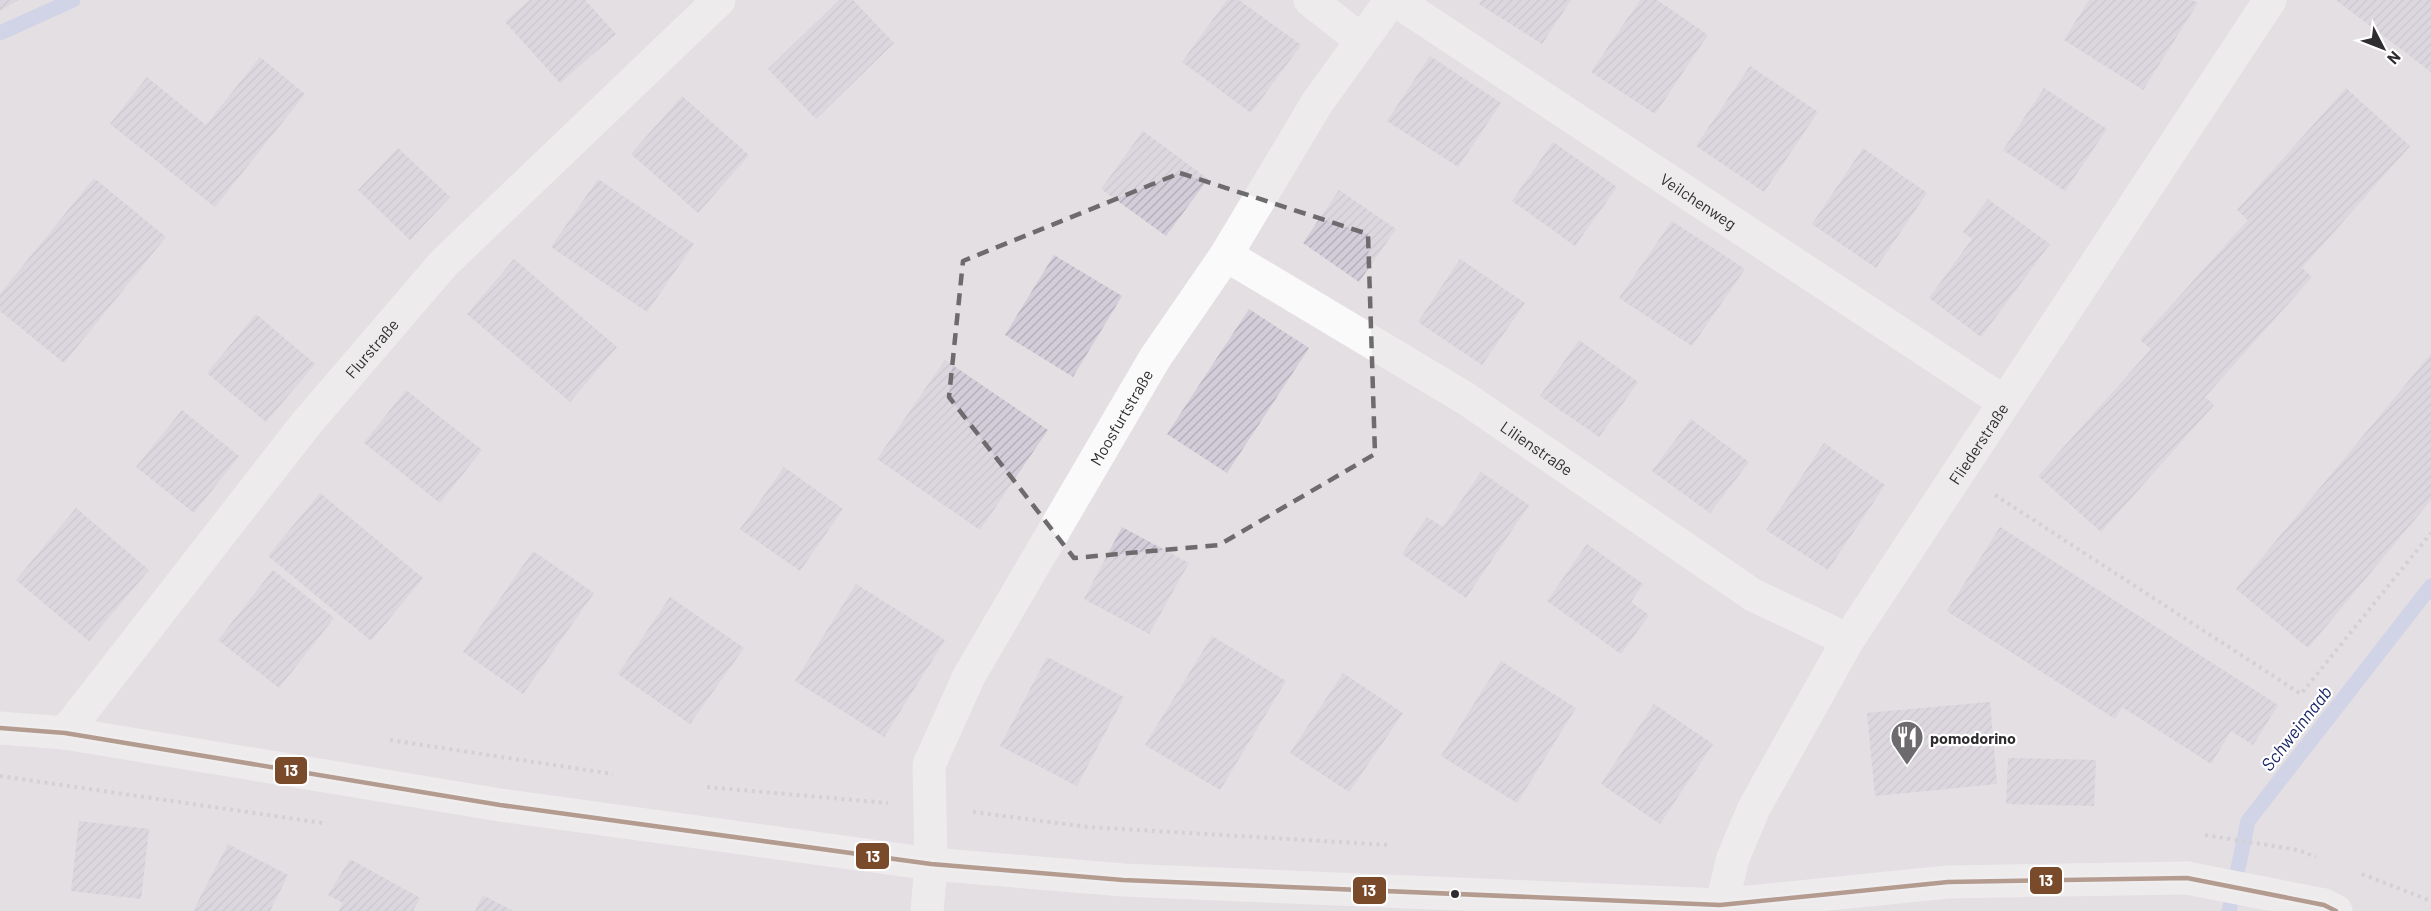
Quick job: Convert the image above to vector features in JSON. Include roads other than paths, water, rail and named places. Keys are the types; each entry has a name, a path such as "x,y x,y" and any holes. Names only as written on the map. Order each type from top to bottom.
{"street":[{"name":"Flurstraße","path":"65,733 305,425 443,264 719,0"},
{"path":"1310,0 1361,40"},
{"name":"Moosfurtstraße","path":"927,911 931,864 929,765 969,676 1155,358 1226,255 1317,103 1361,40 1393,0"},
{"name":"Veilchenweg","path":"1393,0 2004,402"},
{"name":"Fliederstraße","path":"1720,908 1733,858 1754,808 1848,640 2270,0"},
{"name":"Lilienstraße","path":"1226,255 1465,398 1753,595 1848,640"},
{"path":"0,728 65,733 500,805 931,864 1123,880 1720,908 1948,882 2187,878 2330,908"}],"waterway":[{"path":"0,33 73,0"},
{"name":"Schweinnaab","path":"2229,911 2248,821 2431,586"}],"place":[{"name":"pomodorino","path":"1907,766"}]}
